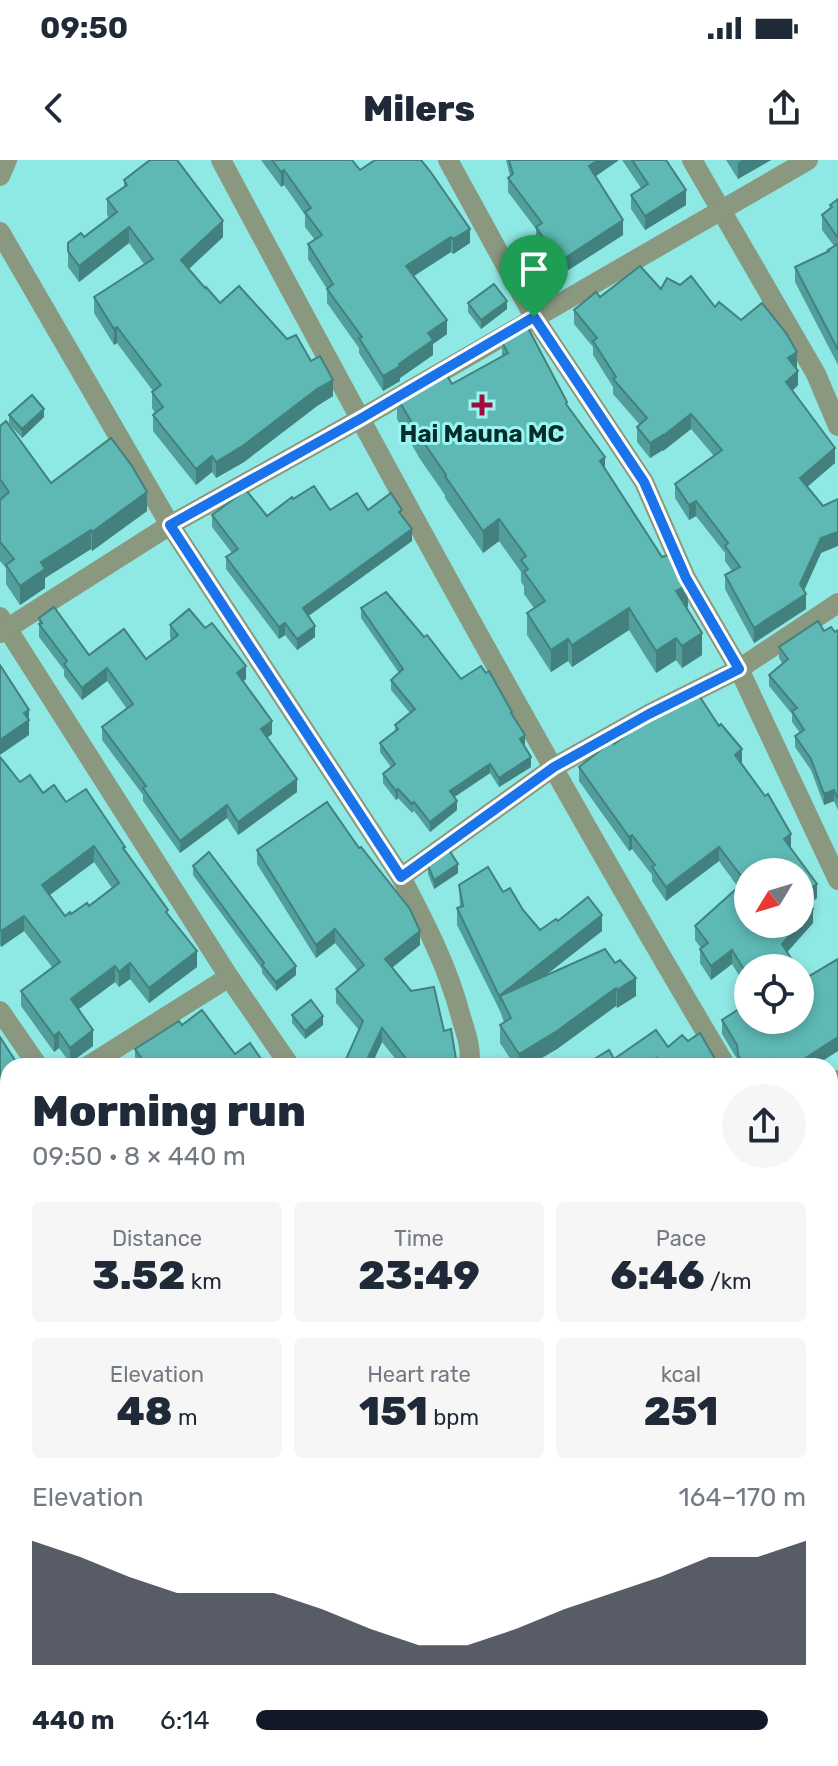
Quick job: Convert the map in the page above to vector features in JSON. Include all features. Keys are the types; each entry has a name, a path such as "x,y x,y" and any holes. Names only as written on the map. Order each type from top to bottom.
{"street":[{"path":"0,176 7,160"},
{"path":"221,160 360,419 659,953 721,1058"},
{"path":"448,160 534,317 644,482 686,578 739,669 838,880"},
{"path":"692,160 816,374 838,426"},
{"path":"285,1058 2,626 170,525 808,160"},
{"path":"0,232 170,525 401,877 432,934 453,987 470,1058"},
{"path":"401,877 554,767 739,669 838,603"},
{"path":"101,1058 229,977"},
{"path":"0,1011 32,1058"}],"building":[{"path":"150,160 177,160 223,221 181,260 220,303 239,286 287,339 296,335 311,361 320,356 333,380 244,445 216,462 212,456 196,469 153,415 163,407 152,392 161,385 117,327 114,329 94,297 153,259 129,227 79,266 68,251 68,243 81,233 84,237 117,212 107,199 127,185 124,180"},
{"path":"272,160 352,160 360,170 375,160 421,160 470,229 453,239 451,237 406,266 447,320 428,333 433,340 383,376 359,338 362,337 327,289 333,284 308,244 322,235 305,212 311,208 284,170 281,172"},
{"path":"509,160 598,160 589,166 623,220 559,262 536,227 542,223 508,178 513,174"},
{"path":"632,160 666,160 686,190 645,216 631,195 648,184"},
{"path":"838,199 838,238 822,215"},
{"path":"838,244 838,350 795,267"},
{"path":"640,266 661,289 667,278 680,285 691,276 715,307 719,302 741,320 762,303 797,352 788,358 798,371 786,382 835,448 800,478 823,506 838,499 838,532 821,538 800,584 806,594 754,628 725,575 740,567 725,546 728,543 696,501 689,505 675,484 722,450 691,414 650,443 637,427 647,418 613,379 616,377 593,341 597,338 574,310 596,292 600,297"},
{"path":"494,284 507,301 481,320 468,303"},
{"path":"528,328 566,404 605,457 600,461 662,557 671,554 688,585 676,591 702,633 682,646 676,638 656,651 629,608 572,645 568,639 551,650 527,613 545,601 524,572 528,569 521,560 526,556 499,519 483,531 397,397 400,396 397,391 413,381 419,391 446,374 452,384 508,353 502,342"},
{"path":"32,395 44,409 22,429 9,415"},
{"path":"6,421 51,483 111,438 147,492 92,532 41,562 45,569 20,586 6,565 14,559 0,542 0,500 9,492 0,479 0,426"},
{"path":"314,486 330,510 357,493 368,510 391,493 402,510 399,512 412,529 303,608 315,626 297,639 285,623 279,627 226,557 238,549 212,515 246,490 267,516 292,497"},
{"path":"386,592 424,637 427,635 461,679 481,666 486,673 489,671 525,735 520,739 531,757 499,778 490,764 450,791 457,801 430,822 414,802 412,804 398,789 396,791 383,774 395,764 380,743 398,729 395,725 415,709 391,680 403,669 361,608"},
{"path":"54,607 89,655 124,629 146,659 178,635 170,625 189,609 205,628 212,623 246,666 237,673 272,721 261,729 297,779 238,822 227,805 180,841 143,788 146,786 102,727 133,704 107,668 82,688 64,664 67,661 39,624 42,623 39,618"},
{"path":"818,621 824,631 831,627 835,632 838,630 838,799 834,790 824,794 811,759 795,736 804,730 792,711 797,708 769,675 788,659 779,647"},
{"path":"0,665 29,710 24,713 29,720 0,740"},
{"path":"698,694 719,726 721,724 742,749 735,755 765,796 768,794 791,834 784,839 798,858 734,858 734,867 719,847 666,887 652,867 655,865 632,835 629,837 579,767 612,741 614,744 654,715 681,706"},
{"path":"0,757 20,782 30,775 43,793 54,785 66,802 86,789 123,848 168,910 166,912 197,951 149,988 130,963 119,972 115,966 71,999 93,1030 70,1048 59,1032 54,1036 21,991 60,962 24,916 0,930","holes":["94,846 119,883 89,906 87,903 65,916 42,885"]},
{"path":"327,802 359,848 410,909 420,931 385,959 411,991 434,987 444,1031 451,1029 456,1058 406,1058 382,1028 368,1058 347,1058 363,1021 336,989 364,965 335,929 316,945 257,850"},
{"path":"449,850 458,864 434,880 428,865"},
{"path":"209,852 296,966 276,982 193,866"},
{"path":"488,867 503,892 510,888 540,930 556,919 558,921 588,897 602,915 499,996 457,908 463,906 459,885"},
{"path":"734,891 734,938 787,938 782,944 788,954 734,954 732,950 711,966 700,949 708,943 695,926"},
{"path":"605,949 615,963 620,960 636,978 616,988 519,1054 500,1025 511,1018 500,996"},
{"path":"838,959 838,1037 805,1058 740,1058 737,1045 722,1020 734,1012 734,1034 814,1034 814,973"},
{"path":"311,1000 323,1016 305,1031 292,1015"},
{"path":"202,1010 235,1054 250,1043 260,1058 141,1058 135,1049 179,1021 182,1025"},
{"path":"656,1030 668,1047 682,1035 688,1041 700,1033 714,1058 657,1058 615,1058"},
{"path":"0,1037 14,1058 0,1058"},
{"path":"609,1050 613,1058 596,1058"}],"place":[{"name":"Hai Mauna MC","path":"482,405"}],"route":[{"path":"534,317 644,482 686,578 739,669 554,767 401,877 170,525 534,317"}]}
